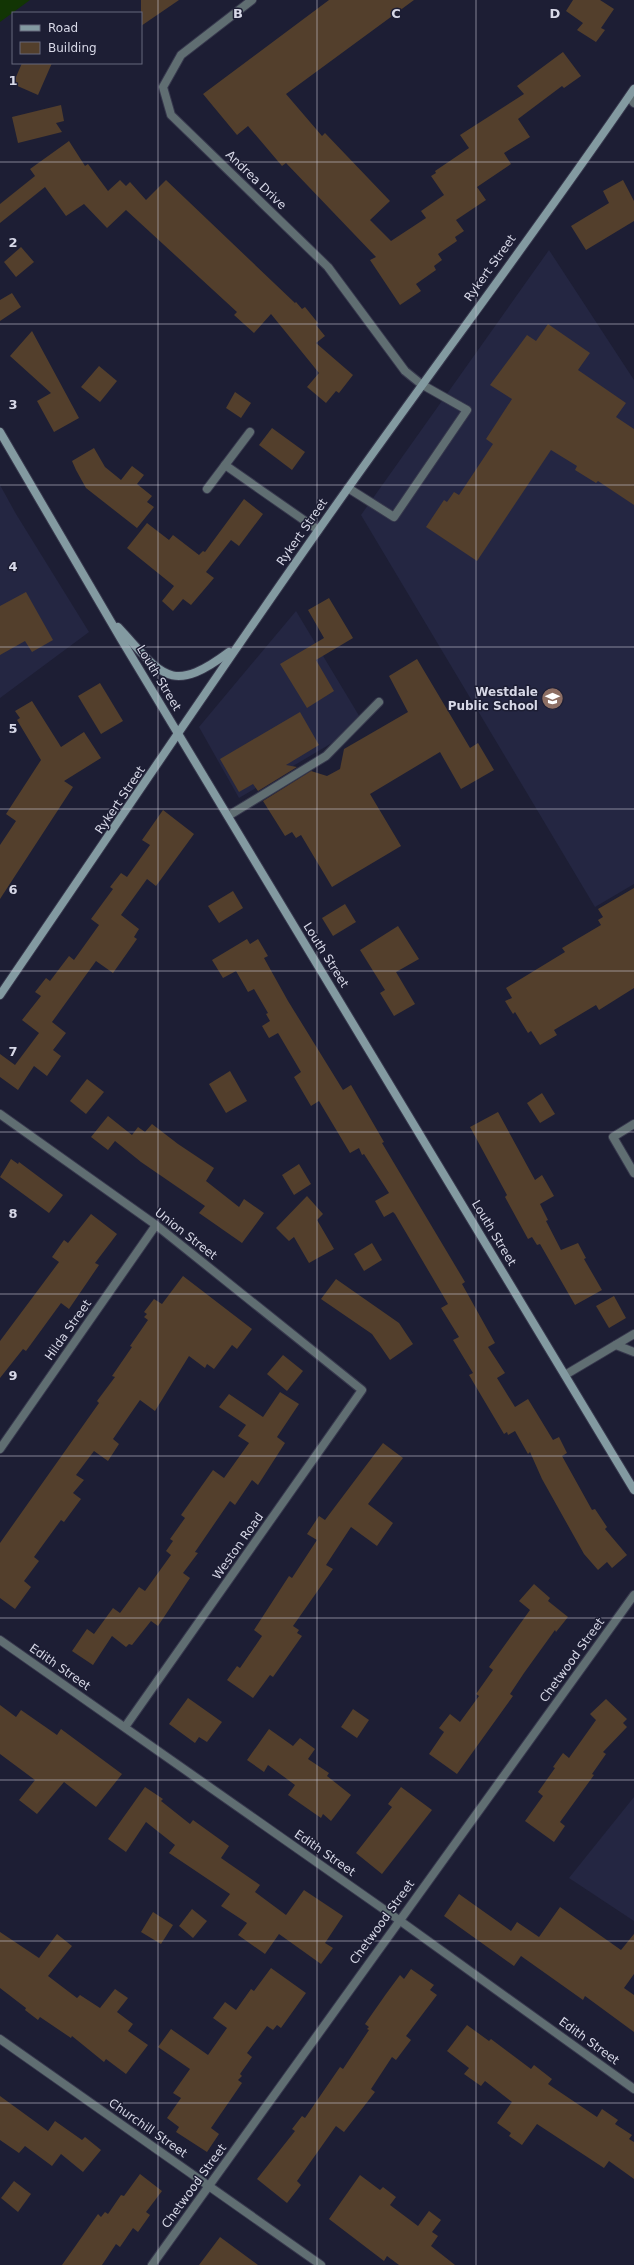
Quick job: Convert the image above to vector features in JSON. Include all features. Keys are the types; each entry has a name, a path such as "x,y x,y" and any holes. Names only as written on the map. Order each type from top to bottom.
{"main road":[{"name":"Rykert Street","path":"0,995 179,735 234,648 421,384 631,100 634,89"},
{"name":"Louth Street","path":"0,432 3,442 634,1490"},
{"path":"107,615 153,664 172,677 181,678 203,670 234,648"}],"street":[{"name":"Andrea Drive","path":"252,0 181,55 163,87 171,115 328,267 405,371 421,384 467,410 394,517 348,488"},
{"path":"206,489 250,432"},
{"path":"225,464 318,530"},
{"path":"228,816 326,756 379,702"},
{"name":"Union Street","path":"0,1114 156,1225 350,1381"},
{"path":"634,1124 613,1137 634,1173"},
{"name":"Hilda Street","path":"0,1449 156,1225"},
{"path":"565,1375 634,1334"},
{"path":"616,1345 634,1352"},
{"name":"Weston Road","path":"125,1727 362,1390 350,1381"},
{"name":"Chetwood Street","path":"152,2265 634,1595"},
{"name":"Edith Street","path":"0,1640 399,1920 634,2089"},
{"name":"Churchill Street","path":"0,2039 321,2265"}],"shaded area":[{"name":"Westdale Public School","path":"549,250 634,380 634,884 595,907 361,515"},
{"path":"0,485 16,514 89,632 0,698"},
{"path":"296,611 364,724 239,798 199,727"},
{"path":"634,1797 634,1921 569,1878"}],"green space":[{"path":"0,0 30,0 12,12 0,22"}],"building":[{"path":"141,0 179,0 142,25"},
{"path":"329,0 414,0 286,94 322,136 325,133 390,201 370,220 391,241 426,218 421,211 444,195 431,176 436,173 435,171 469,148 460,135 524,94 517,86 563,52 581,76 564,88 562,86 518,119 530,137 504,153 511,164 477,187 486,200 456,220 464,231 455,237 457,241 438,254 442,260 434,266 436,270 416,284 421,291 400,305 370,260 376,257 286,163 282,166 248,126 237,135 203,94"},
{"path":"573,0 600,0 614,9 601,28 605,30 596,42 577,30 583,23 566,11"},
{"path":"22,64 52,64 38,95 13,84"},
{"path":"61,105 64,121 56,123 62,132 18,143 12,117"},
{"path":"69,141 85,166 88,164 108,191 120,180 126,186 130,182 146,200 166,180 295,303 296,302 302,309 305,307 318,323 316,325 325,336 316,343 353,375 339,393 336,391 326,403 307,387 319,373 271,314 254,333 234,315 237,312 126,210 107,228 84,204 66,216 45,187 0,223 0,204 35,176 30,169"},
{"path":"623,180 634,201 634,221 586,250 571,226 609,203 603,191"},
{"path":"21,247 34,262 16,277 4,262"},
{"path":"12,293 21,307 0,321 0,300"},
{"path":"548,324 590,353 578,370 626,403 616,417 634,429 634,505 598,481 596,483 575,470 577,466 551,450 477,561 426,527 444,500 447,502 454,492 459,495 493,444 486,439 512,399 490,385 527,335 536,341"},
{"path":"32,331 79,418 54,432 37,401 51,393 10,356"},
{"path":"99,366 117,381 100,402 81,387"},
{"path":"235,392 251,403 241,418 226,408"},
{"path":"272,428 305,452 292,470 259,445"},
{"path":"94,448 105,467 121,480 132,466 144,475 137,484 152,496 147,502 154,507 137,528 86,488 76,470 72,461"},
{"path":"244,499 263,514 239,546 231,540 206,572 214,578 191,605 183,599 173,611 162,601 174,586 127,548 147,523 169,540 173,535 199,555 203,551 205,552"},
{"path":"26,592 53,640 32,652 25,641 0,655 0,606"},
{"path":"329,598 353,638 316,660 334,691 307,708 280,664 324,638 308,610"},
{"path":"417,659 470,748 478,743 494,770 461,789 440,752 370,794 401,846 332,887 301,835 296,838 292,832 285,836 263,801 311,771 327,776 340,769 344,749 408,712 389,676"},
{"path":"100,683 123,721 101,734 78,696"},
{"path":"32,701 61,747 84,732 101,758 64,781 73,787 0,899 0,845 16,821 6,814 41,760 17,720 20,718 15,711"},
{"path":"300,712 319,745 286,765 297,767 258,791 253,784 239,792 220,759"},
{"path":"163,810 194,834 156,886 147,879 121,915 139,929 134,937 137,939 113,973 96,961 52,1022 66,1033 53,1050 61,1056 47,1076 34,1066 18,1090 0,1077 0,1054 15,1065 39,1033 22,1020 41,996 35,992 46,978 50,981 69,956 74,960 99,925 91,919 113,889 110,887 121,873 127,877 150,845 142,840"},
{"path":"634,888 634,988 599,1010 596,1005 554,1030 557,1035 540,1045 531,1031 528,1033 515,1012 513,1014 505,1001 512,998 506,988 565,952 562,948 601,925 598,920 603,917 598,909"},
{"path":"233,891 243,908 219,923 208,906"},
{"path":"345,904 356,922 333,936 322,918"},
{"path":"398,926 419,959 396,972 415,1004 394,1016 380,993 385,990 360,950"},
{"path":"247,939 250,944 258,939 268,956 264,958 288,1001 343,1090 351,1085 384,1142 382,1143 465,1282 462,1284 495,1343 488,1347 505,1373 497,1378 515,1407 528,1399 553,1440 559,1437 567,1453 562,1456 592,1510 595,1509 607,1527 605,1529 627,1555 612,1568 607,1562 598,1570 584,1554 542,1479 530,1452 528,1454 515,1431 508,1435 507,1432 504,1434 469,1375 473,1373 453,1340 459,1337 441,1308 448,1304 395,1214 393,1212 384,1217 375,1201 389,1193 364,1154 362,1155 359,1148 350,1153 319,1101 311,1106 294,1077 301,1072 278,1033 269,1038 262,1026 270,1021 266,1014 268,1013 254,989 248,992 236,971 223,978 212,960"},
{"path":"230,1071 247,1101 226,1113 209,1084"},
{"path":"87,1079 104,1092 86,1114 70,1101"},
{"path":"542,1093 555,1114 540,1123 527,1103"},
{"path":"498,1112 535,1180 542,1175 554,1196 540,1204 548,1220 546,1221 561,1250 578,1243 586,1258 584,1259 602,1290 575,1305 540,1244 537,1245 532,1237 528,1239 505,1197 507,1195 470,1127"},
{"path":"108,1116 132,1135 138,1127 145,1132 152,1124 178,1144 214,1168 206,1181 239,1207 244,1199 264,1213 242,1243 199,1213 205,1206 141,1162 115,1141 108,1150 91,1137"},
{"path":"11,1159 18,1164 19,1162 63,1195 49,1213 0,1177"},
{"path":"299,1164 311,1184 294,1195 282,1175"},
{"path":"307,1196 323,1214 317,1220 334,1249 309,1263 294,1237 289,1241 276,1228"},
{"path":"91,1214 117,1234 95,1263 99,1265 69,1309 61,1303 26,1351 23,1349 0,1378 0,1341 59,1262 52,1257 64,1240 68,1243"},
{"path":"372,1243 382,1260 364,1271 354,1254"},
{"path":"183,1276 252,1329 237,1349 232,1345 214,1369 207,1364 205,1368 189,1356 155,1411 140,1400 113,1439 119,1444 108,1461 94,1451 76,1475 84,1480 73,1493 81,1499 64,1522 61,1520 34,1557 39,1561 24,1581 31,1587 15,1609 0,1598 0,1543 99,1403 97,1401 115,1377 112,1376 148,1320 144,1317 147,1314 144,1312 154,1299 162,1304"},
{"path":"336,1279 399,1323 413,1344 390,1360 372,1334 321,1299"},
{"path":"614,1296 626,1318 609,1328 596,1306"},
{"path":"283,1355 303,1371 287,1391 267,1374"},
{"path":"280,1392 299,1404 277,1437 285,1443 258,1485 252,1480 235,1505 230,1501 195,1552 198,1553 183,1573 190,1578 158,1626 151,1621 132,1645 129,1644 126,1647 112,1636 93,1665 72,1651 87,1629 94,1634 113,1608 120,1613 139,1587 145,1591 171,1555 166,1551 173,1541 170,1539 185,1518 181,1515 213,1470 224,1478 249,1443 238,1436 246,1425 219,1407 229,1394 263,1417"},
{"path":"383,1443 403,1458 368,1504 393,1523 377,1546 351,1527 326,1565 333,1569 293,1626 299,1630 297,1633 302,1636 273,1677 270,1675 253,1698 227,1680 237,1666 240,1668 262,1636 254,1630 289,1576 292,1578 317,1540 307,1534 319,1516 325,1520"},
{"path":"534,1584 550,1598 548,1601 568,1617 556,1632 555,1630 524,1673 510,1694 513,1696 457,1774 429,1754 444,1732 439,1728 450,1714 460,1722 479,1696 476,1694 493,1670 489,1667 530,1610 519,1601"},
{"path":"188,1698 222,1722 207,1742 199,1737 195,1743 169,1724"},
{"path":"606,1699 627,1719 623,1723 627,1727 603,1752 606,1754 592,1774 594,1775 560,1822 565,1826 554,1842 525,1821 543,1796 538,1792 555,1768 553,1767 563,1753 569,1758 596,1720 590,1714"},
{"path":"0,1705 16,1717 21,1710 57,1735 61,1729 122,1774 96,1807 64,1782 37,1814 19,1800 35,1780 0,1754"},
{"path":"353,1709 369,1720 357,1738 341,1727"},
{"path":"269,1729 293,1746 300,1738 315,1749 308,1759 329,1773 327,1776 351,1795 331,1821 323,1814 321,1818 288,1795 295,1785 268,1765 264,1772 247,1760"},
{"path":"145,1787 163,1799 161,1801 190,1824 193,1820 229,1846 221,1858 260,1885 255,1892 286,1915 304,1890 343,1916 325,1943 333,1948 321,1964 279,1934 265,1954 238,1935 247,1923 221,1906 230,1894 169,1853 175,1845 146,1822 126,1852 108,1839"},
{"path":"401,1787 432,1810 382,1874 356,1853 392,1807 388,1804"},
{"path":"459,1894 511,1931 517,1922 539,1937 560,1907 621,1950 634,1934 634,1974 624,1988 634,1995 634,2032 585,1996 583,2000 521,1956 514,1966 444,1916"},
{"path":"192,1909 207,1921 193,1938 179,1926"},
{"path":"153,1912 173,1925 161,1944 141,1932"},
{"path":"0,1932 39,1958 57,1934 72,1946 48,1976 77,1998 80,1995 100,2008 115,1989 128,1998 117,2012 133,2024 128,2031 148,2045 126,2074 106,2059 104,2062 72,2036 71,2038 40,2017 38,2020 25,2010 26,2008 0,1988"},
{"path":"271,1968 306,1993 281,2028 277,2025 273,2030 267,2026 247,2053 252,2057 240,2074 242,2076 238,2080 242,2083 211,2128 219,2134 207,2152 176,2132 179,2127 167,2118 181,2098 173,2093 190,2069 158,2047 171,2029 208,2055 227,2028 213,2018 225,2002 236,2010 251,1989 254,1991"},
{"path":"411,1969 434,1985 430,1990 437,1995 406,2036 411,2040 396,2060 392,2057 371,2089 375,2092 344,2132 336,2126 297,2181 301,2185 287,2203 257,2179 295,2131 292,2129 302,2116 305,2118 340,2067 343,2069 369,2030 367,2029 369,2027 365,2024 386,1994 400,1975 404,1979"},
{"path":"467,2025 489,2041 491,2039 531,2069 534,2065 552,2079 548,2084 597,2117 602,2109 618,2120 615,2124 632,2135 629,2139 634,2142 634,2179 609,2161 604,2168 537,2124 522,2145 509,2136 511,2133 497,2123 512,2102 485,2081 481,2086 464,2074 469,2068 447,2051"},
{"path":"0,2096 48,2131 55,2121 82,2140 85,2137 101,2150 83,2172 61,2154 52,2166 25,2146 19,2153 0,2140"},
{"path":"140,2174 162,2191 146,2212 150,2215 138,2232 133,2228 120,2247 116,2244 102,2265 62,2265 98,2214 101,2217 105,2212 108,2214 121,2195 124,2196"},
{"path":"360,2175 380,2190 383,2187 396,2197 390,2205 418,2226 429,2211 441,2220 432,2232 438,2236 431,2246 455,2265 399,2265 387,2256 384,2261 329,2219"},
{"path":"14,2181 31,2194 18,2212 1,2198"},
{"path":"220,2237 258,2265 199,2265"}],"place":[{"name":"Westdale Public School","path":"553,699"}]}
